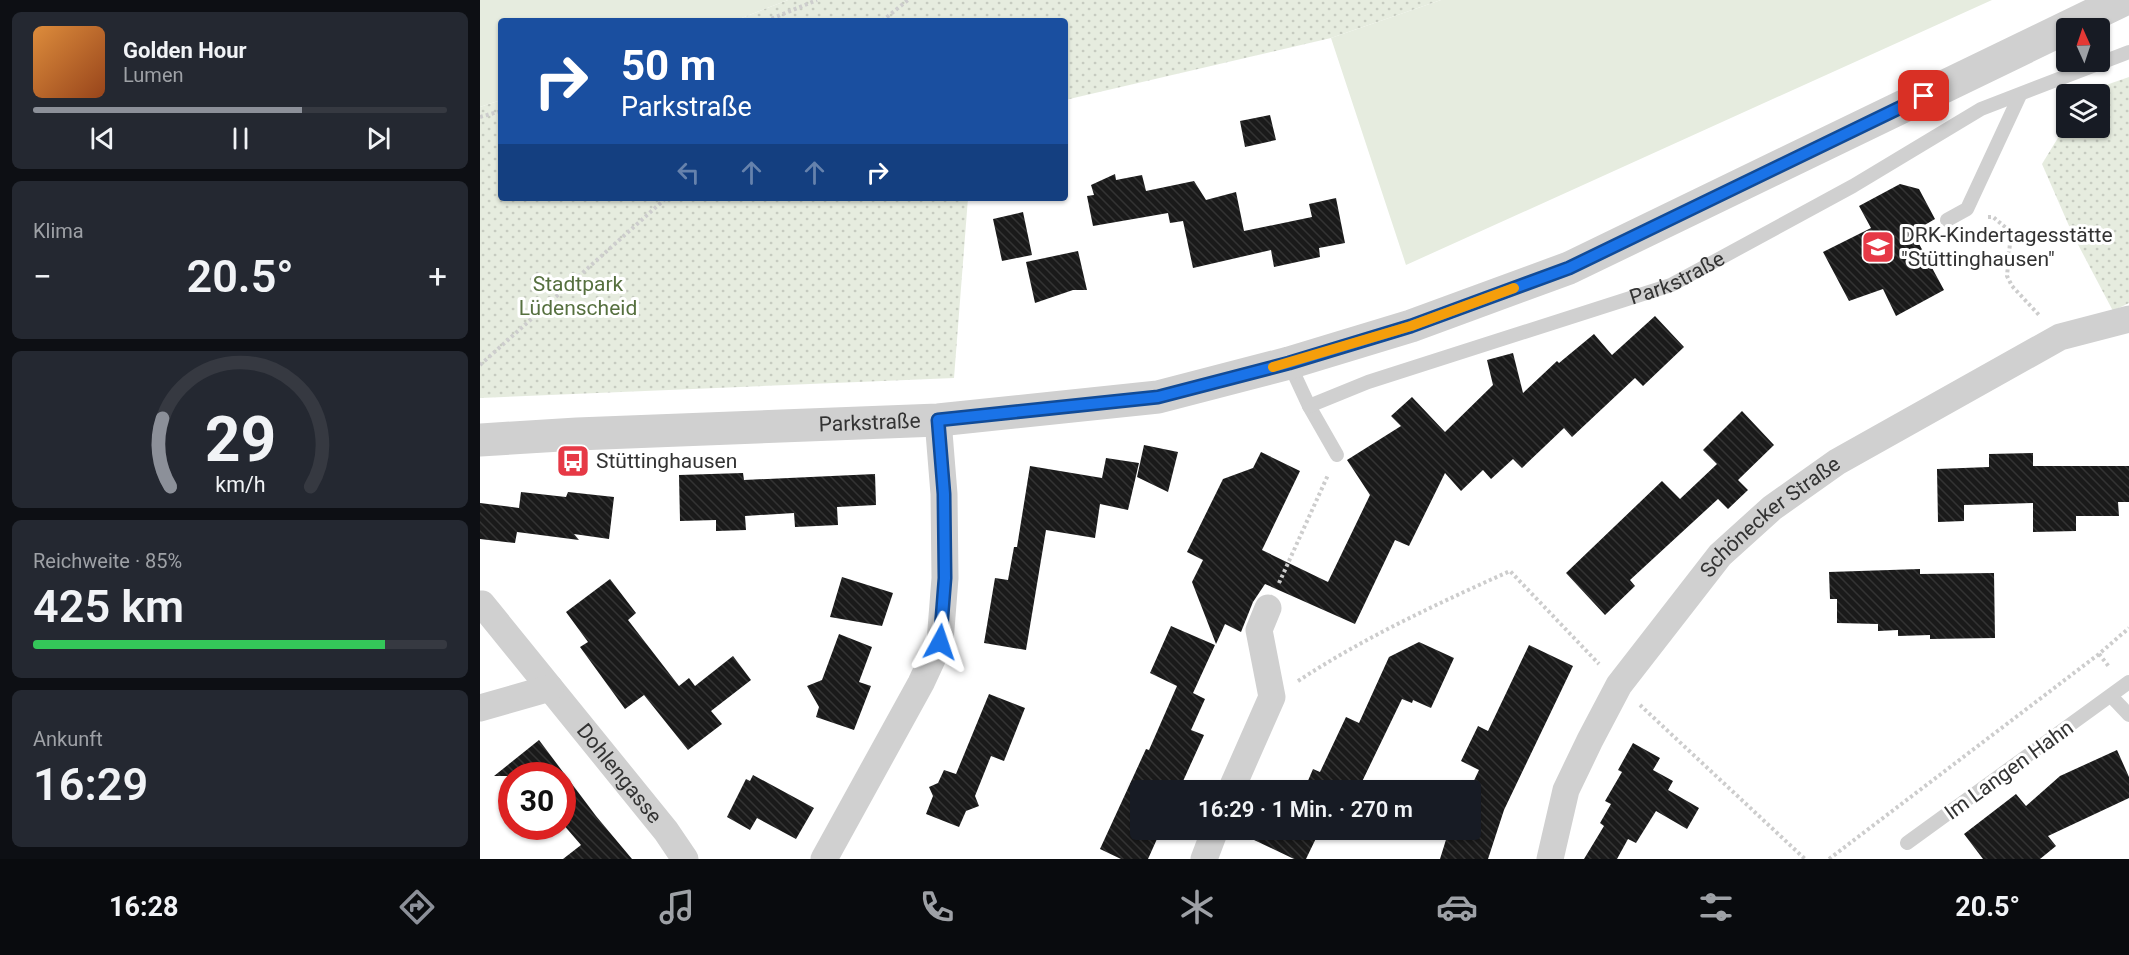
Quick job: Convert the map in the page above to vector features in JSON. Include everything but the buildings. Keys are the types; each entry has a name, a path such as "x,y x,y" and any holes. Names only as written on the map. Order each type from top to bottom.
{"street":[{"name":"Parkstraße","path":"480,440 938,420 1158,397 1289,363 1411,326 1569,268 2123,0"},
{"name":"Schönecker Straße","path":"1550,859 1566,790 1619,685 1720,555 1772,508 1837,462 2060,337 2129,319"},
{"path":"824,859 921,683 940,642 945,578 944,494 938,420"},
{"name":"Dohlengasse","path":"482,604 666,831 685,859"},
{"path":"1235,780 1272,697 1259,630 1268,608"},
{"path":"480,708 550,688"},
{"path":"1204,859 1211,840"}],"lane":[{"name":"Parkstraße","path":"1309,406 1368,382 1671,285 1853,186 1981,109 2129,52"},
{"path":"1947,220 1967,209 2020,94"},
{"path":"1289,363 1309,406 1337,455"},
{"name":"Im Langen Hahn","path":"1906,843 2129,682"},
{"path":"2111,696 2129,715"}],"path":[{"path":"773,18 817,0"},
{"path":"886,18 908,0"},
{"path":"480,117 498,112"},
{"path":"480,365 663,201"},
{"path":"1965,209 1972,215 1993,217 2011,232 2007,276 2012,286 2060,337"},
{"path":"1268,608 1337,455"},
{"path":"1272,697 1340,653 1429,607 1510,571 1619,685 1805,859"},
{"path":"1829,859 2099,654 2129,628"}],"green space":[{"path":"480,0 788,0 742,18 498,18 498,101 480,107"},
{"path":"788,0 1441,0 1331,38 1068,99 1068,18 742,18"},
{"path":"1441,0 1992,0 1406,265 1331,38"},
{"path":"2129,77 2129,303 2113,311 2073,235 2042,164 2058,138 2110,138 2109,84"},
{"name":"Stadtpark Lüdenscheid","path":"498,101 498,201 968,201 954,378 480,398 480,107"}],"slow traffic":[{"path":"1273,367 1411,326 1514,288"}],"place":[{"name":"DRK-Kindertagesstätte \"Stüttinghausen\"","path":"1878,247"},
{"name":"Stüttinghausen","path":"573,461"}],"route":[{"path":"940,642 945,578 944,494 938,420 1158,397 1289,363 1411,326 1569,268 1924,96"}]}
